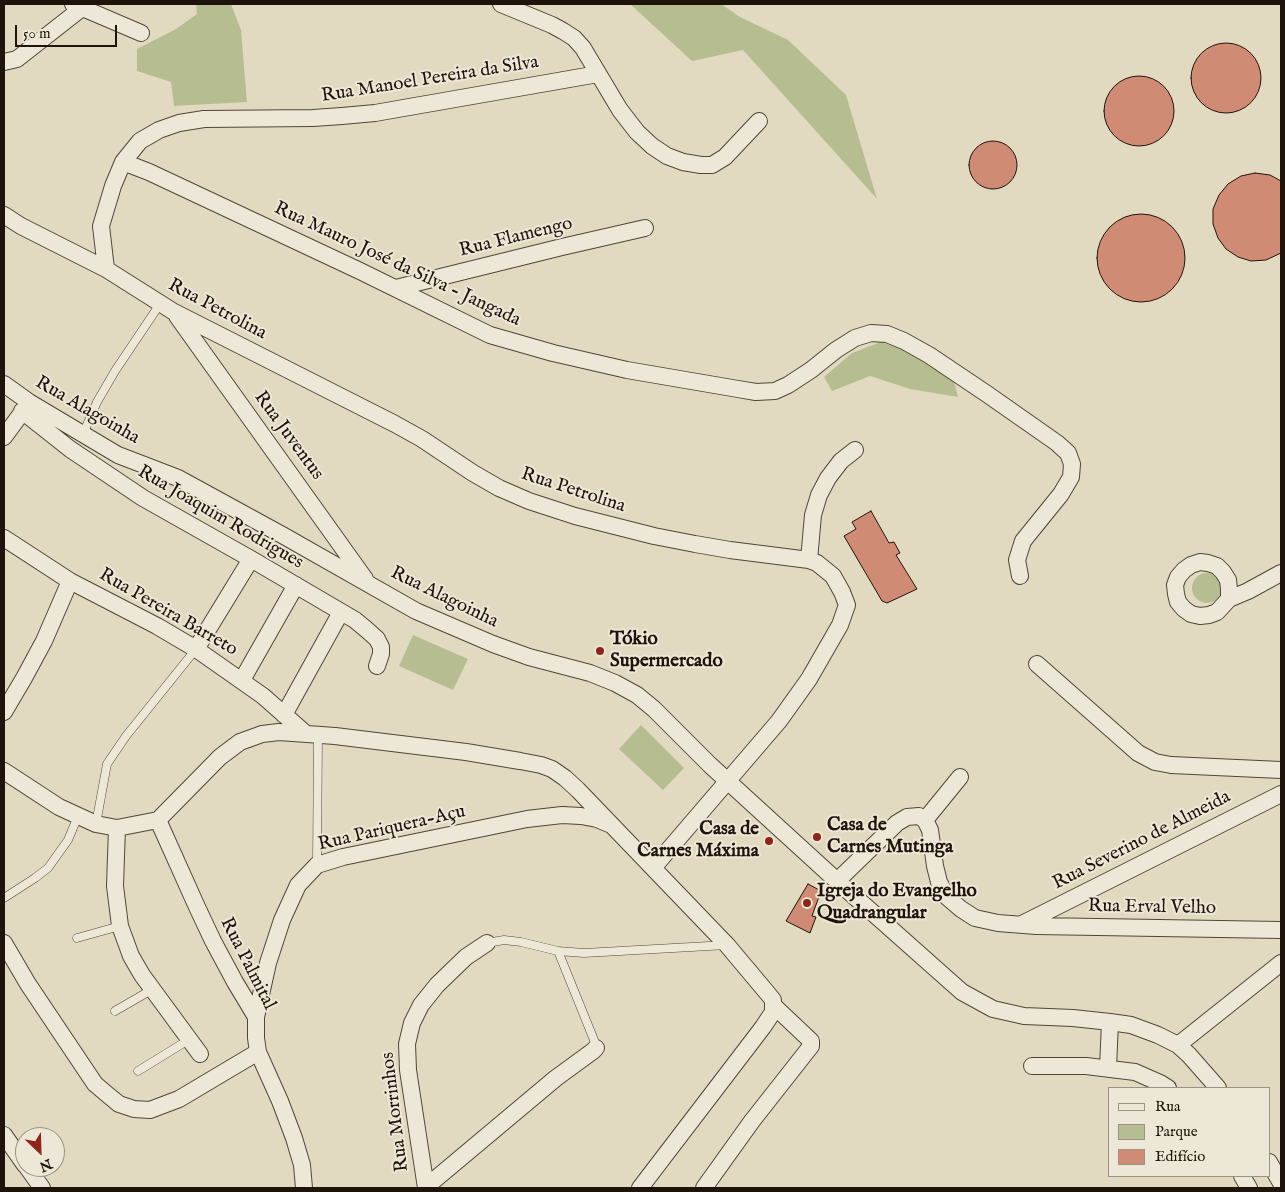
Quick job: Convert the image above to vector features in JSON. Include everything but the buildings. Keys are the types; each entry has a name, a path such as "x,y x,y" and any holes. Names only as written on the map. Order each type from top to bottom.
{"street":[{"path":"501,4 552,25 574,38 583,48 620,110 652,146 667,156 683,162 712,165 725,157 758,121"},
{"path":"4,62 18,59 78,6 141,33"},
{"name":"Rua Manoel Pereira da Silva","path":"106,269 101,226 112,186 123,162 140,141 159,130 204,119 313,118 375,113 598,74"},
{"name":"Rua Mauro José da Silva - Jangada","path":"123,162 149,172 396,288 490,335 627,370 756,392 775,391 811,370 854,338 871,333 887,334 896,337 929,355 979,388 1057,443 1068,453 1072,464 1071,477 1061,494 1023,542 1017,560 1020,576"},
{"name":"Rua Petrolina","path":"4,215 21,226 106,269 174,312 395,424 473,474 499,488 529,501 575,516 695,544 809,560 817,563 833,576 842,592 846,605 840,625 826,652 778,721 653,868"},
{"name":"Rua Flamengo","path":"396,288 645,228"},
{"name":"Rua Juventus","path":"174,312 369,584"},
{"name":"Rua Alagoinha","path":"4,384 26,407 83,434 118,455 178,478 416,611 529,657 590,673 615,683 654,709 710,765 962,992 994,1009 1024,1016 1110,1022 1131,1026 1158,1035 1178,1045 1217,1087"},
{"path":"4,437 26,407"},
{"name":"Rua Joaquim Rodrigues","path":"26,407 70,449 143,498 252,559 368,630 381,647 377,666"},
{"path":"809,560 813,516 819,495 828,478 841,462 855,450"},
{"path":"107,474 118,455"},
{"name":"Rua Pereira Barreto","path":"4,538 70,581 196,648 242,680 284,715 312,733"},
{"path":"196,648 252,559"},
{"path":"1229,599 1281,573"},
{"path":"4,712 44,641 70,581"},
{"path":"242,680 296,585"},
{"path":"284,715 341,612"},
{"path":"1037,664 1138,753 1154,762 1171,765 1281,770"},
{"path":"4,771 60,807 96,824 117,828 158,820 213,764 240,742 262,734 279,732 312,733 520,760 552,769 565,778 727,945 770,995 774,1006 773,1012 763,1028 640,1188"},
{"path":"837,881 897,823 913,816 919,816 925,820 960,777"},
{"name":"Rua Severino de Almeida","path":"1021,925 1281,794"},
{"name":"Rua Pariquera-Açu","path":"256,1017 268,963 282,920 298,885 317,865 343,857 527,819 562,815 581,816 610,824"},
{"name":"Rua Palmital","path":"158,820 209,933 256,1017 258,1052"},
{"name":"Rua Erval Velho","path":"925,820 930,830 939,882 947,897 975,918 1021,925 1281,930"},
{"path":"117,828 115,886 120,926 131,956 142,975 200,1054"},
{"path":"4,943 28,984 95,1084 120,1104 134,1109 150,1110 179,1098 258,1052 294,1138 302,1165 304,1188"},
{"name":"Rua Morrinhos","path":"426,1188 408,1070 407,1044 412,1023 421,1005 437,985 466,957 487,943"},
{"path":"1178,1045 1281,963"},
{"path":"704,1188 752,1121 812,1046 811,1041 774,1006"},
{"path":"1108,1068 1110,1022"},
{"path":"426,1188 556,1078 596,1048"},
{"path":"1032,1066 1086,1066 1135,1072 1166,1087"},
{"path":"4,1135 15,1150"},
{"path":"1270,1164 1281,1182"},
{"path":"34,1177 42,1188"},
{"path":"1243,1177 1249,1188"}],"lane":[{"path":"83,434 97,402 115,371 160,304"},
{"path":"96,824 107,764 126,736 196,648"},
{"path":"312,733 317,865"},
{"path":"4,898 36,878 48,868 68,840 78,816"},
{"path":"77,938 120,926"},
{"path":"487,943 504,940 558,951 584,953 727,945"},
{"path":"558,951 596,1048"},
{"path":"115,1011 153,989"},
{"path":"138,1071 190,1040"}],"green space":[{"path":"196,4 231,4 241,30 247,102 174,106 171,82 137,71 137,49 176,29 197,14"},
{"path":"630,4 721,4 740,17 788,40 846,95 877,199 743,50 692,61"},
{"path":"881,342 905,350 954,381 958,397 910,389 870,376 832,391 824,377 852,353"},
{"path":"1207,573 1218,577 1222,588 1218,599 1207,603 1196,599 1192,588 1196,577"},
{"path":"413,635 468,659 453,690 399,666"},
{"path":"641,725 684,768 663,790 619,749"}],"place":[{"name":"Tókio Supermercado","path":"600,651"},
{"name":"Casa de Carnes Mutinga","path":"817,837"},
{"name":"Casa de Carnes Máxima","path":"769,841"},
{"name":"Igreja do Evangelho Quadrangular","path":"807,903"}]}
